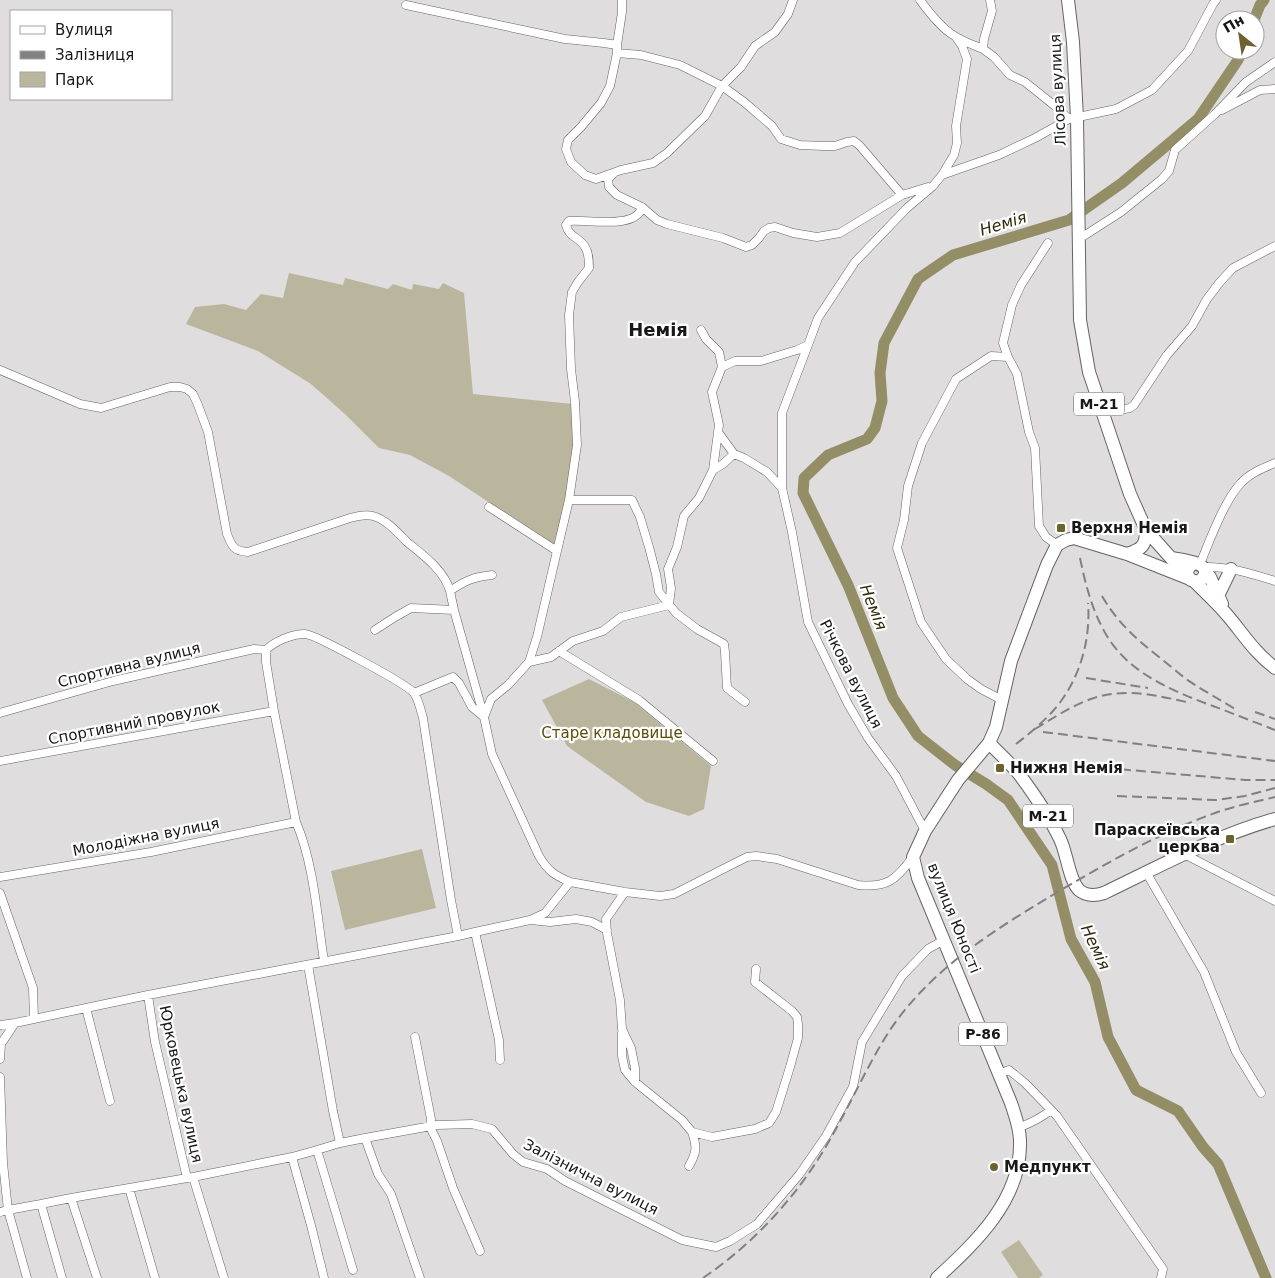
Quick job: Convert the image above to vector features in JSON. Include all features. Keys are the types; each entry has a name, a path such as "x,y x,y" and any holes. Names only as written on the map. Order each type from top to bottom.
{"main road":[{"name":"Лісова вулиця","path":"1068,0 1073,42 1073,118 1078,178 1079,239"},
{"name":"М-21","path":"1079,239 1082,338 1088,372 1102,413 1130,494 1146,530 1192,569"},
{"path":"1127,554 1140,549 1144,545 1146,530"},
{"path":"989,743 996,727 1011,661 1046,565 1057,545 1066,540 1074,538 1127,554 1164,569 1192,569 1210,577 1227,615"},
{"path":"1192,569 1249,644 1275,668"},
{"path":"1218,596 1231,569"},
{"name":"М-21","path":"989,743 1018,772 1047,815 1061,840 1073,880 1079,890 1091,895 1104,893 1184,854 1248,827 1275,819"},
{"name":"вулиця Юності","path":"937,1278 971,1245 1000,1209 1016,1174 1019,1158 1020,1141 1011,1103 918,878 913,857 925,831 958,780 989,743"}],"street":[{"path":"622,0 617,49 610,86 601,103 568,140 566,149 571,162 584,175 596,179 621,170 653,163 667,154 704,116 722,86 741,67 755,46 775,32 788,14 793,0"},
{"path":"920,0 951,34 983,49 994,57 1010,75 1025,82 1073,118"},
{"path":"983,49 984,38 992,11 990,0"},
{"path":"942,175 999,155 1073,118 1116,109 1152,90 1188,51 1212,1"},
{"path":"406,6 565,39 604,42 617,49 680,65 722,86 772,126 781,138 800,145 822,146 834,146 854,141 902,195"},
{"name":"Річкова вулиця","path":"925,831 896,776 868,738 848,704 808,622 782,488 782,413 818,318 855,262 907,208 933,186 954,155 957,143 956,126 967,59 956,37"},
{"path":"1079,239 1121,212 1162,180 1169,171 1175,150 1215,114 1246,82 1275,62"},
{"path":"1215,114 1260,90 1275,89"},
{"path":"613,174 608,179 609,187 617,195 642,207 657,220 723,238 746,247 752,245 769,228 817,237 840,233 902,195 933,186"},
{"path":"484,717 491,699 508,685 529,662 537,637 569,500 578,445 571,369 570,315 572,292 589,268 589,257 585,245 567,232 566,225 569,221 575,220 595,222 623,220 641,213 642,207"},
{"path":"1048,243 1020,285 1012,305 1003,343 1016,374 1034,448 1039,526 1046,537 1057,545"},
{"path":"1102,413 1130,408 1134,405 1167,355 1192,326 1206,299 1220,282 1233,268 1275,246"},
{"path":"669,605 671,588 668,569 684,516 699,498 714,470 719,425 712,392 722,367 720,352 706,340 701,330"},
{"path":"722,367 735,361 761,361 808,345"},
{"path":"1002,700 967,679 946,659 921,622 897,548 904,520 908,486 922,443 956,379 991,356 1008,358"},
{"path":"0,370 80,404 101,408 170,387 187,389 193,394 208,432 227,534 233,547 239,551 248,552 350,518 372,516 384,521 432,564 448,585 450,591 492,754 539,856 546,868 555,876 570,882 660,896 674,894 747,857 756,856 776,859 858,885 871,886 886,884 903,871 913,857"},
{"path":"718,432 734,454 767,472 782,488"},
{"path":"714,470 734,454"},
{"path":"1275,463 1255,472 1241,482 1229,500 1192,569 1244,571 1275,582"},
{"path":"569,500 632,500 640,517 649,547 656,574 658,592 676,613 697,629 724,644 727,688 745,702"},
{"path":"489,507 558,551"},
{"path":"450,591 474,577 492,575"},
{"path":"529,662 551,657 573,640 603,631 621,617 669,605"},
{"path":"375,630 411,608 454,610"},
{"name":"Спортивна вулиця","path":"0,713 113,681 254,649 266,650 271,645 290,637 307,634 371,666 414,693"},
{"path":"266,650 266,662 274,711 296,822 304,838 309,860 324,961"},
{"path":"559,651 639,700 712,761"},
{"path":"458,936 423,718 414,693 453,677 459,683 472,707 484,717"},
{"name":"Спортивний провулок","path":"0,762 274,711"},
{"name":"Молодіжна вулиця","path":"0,877 151,852 296,822"},
{"path":"1184,854 1275,901"},
{"path":"1146,872 1204,972 1236,1052 1261,1093"},
{"name":"Юрковецька вулиця","path":"0,1025 458,936 530,920 545,913 570,882"},
{"path":"625,892 606,919 620,1000 624,1070 682,1120 692,1132 696,1144 696,1155 689,1166"},
{"path":"0,893 33,988 34,1019"},
{"name":"Юрковецька вулиця","path":"530,920 550,922 576,918 592,922 607,930"},
{"path":"475,932 498,1040 500,1060"},
{"name":"Залізнична вулиця","path":"4,1211 292,1157 365,1138 430,1126 472,1124 492,1129 513,1154 523,1162 547,1169 574,1185 682,1240 716,1246 730,1241 757,1224 799,1175 826,1136 853,1087 862,1042 902,976 928,949 944,940"},
{"path":"308,964 340,1143"},
{"path":"692,1132 712,1137 756,1129 769,1123 776,1112 798,1038 798,1024 797,1017 792,1011 755,982 756,969"},
{"name":"Юрковецька вулиця","path":"148,995 156,1042 190,1177"},
{"path":"86,1008 110,1102"},
{"path":"0,1059 1,1044 15,1023"},
{"path":"415,1037 431,1119 430,1126 437,1140 453,1188 480,1251"},
{"path":"999,1074 1009,1070 1057,1116 1164,1270 1162,1278"},
{"path":"0,1078 4,1211 27,1278"},
{"path":"1018,1128 1029,1124 1051,1110"},
{"path":"365,1138 378,1174 391,1194 420,1278"},
{"path":"317,1150 354,1270"},
{"path":"292,1157 324,1278"},
{"path":"190,1177 224,1278"},
{"path":"129,1188 155,1278"},
{"path":"71,1198 97,1278"},
{"path":"41,1204 62,1278"}],"green space":[{"path":"289,273 343,285 345,278 388,289 393,284 412,290 413,284 439,289 443,283 464,293 473,394 573,404 574,444 568,495 555,546 449,476 410,455 379,448 311,384 258,351 186,324 195,307 224,304 246,310 261,294 283,298"},
{"name":"Старе кладовище","path":"589,679 634,702 711,766 704,809 689,816 646,802 567,746 542,700"},
{"path":"422,849 436,908 345,930 331,871"},
{"path":"1019,1240 1043,1275 1039,1278 1018,1278 1001,1252"}],"waterway":[{"name":"Немія","path":"1258,10 1264,0"},
{"name":"Немія","path":"1238,60 1198,119 1122,183 1069,220 953,255 918,279 884,343 880,373 882,401 875,428 867,439 828,455 804,478 803,493 848,585 893,698 918,736 955,765 1008,800 1052,865 1071,939 1095,982 1108,1037 1136,1090 1178,1111 1203,1147 1218,1164 1266,1278"}],"railway":[{"path":"1080,558 1089,594 1098,619 1112,643 1124,657 1138,669 1169,688 1275,730"},
{"path":"1102,596 1120,622 1142,643 1186,679 1235,709"},
{"path":"1016,744 1049,715 1070,687 1085,646 1088,603"},
{"path":"1086,678 1148,688"},
{"path":"1035,729 1080,703 1109,694 1144,694 1191,703"},
{"path":"1255,712 1275,719"},
{"path":"1043,732 1275,761"},
{"path":"1106,768 1245,780 1275,780"},
{"path":"1117,796 1216,800 1245,796 1275,788"},
{"path":"703,1278 759,1232 792,1196 820,1157 890,1030 906,1008 925,988 965,952 1010,921 1134,849 1215,813 1275,797"}],"place":[{"name":"Верхня Немія","path":"1061,528"},
{"name":"Нижня Немія","path":"1000,768"},
{"name":"Параскеївська церква","path":"1230,839"},
{"name":"Медпункт","path":"994,1167"}],"district":[{"name":"Немія","path":"658,330"}]}
